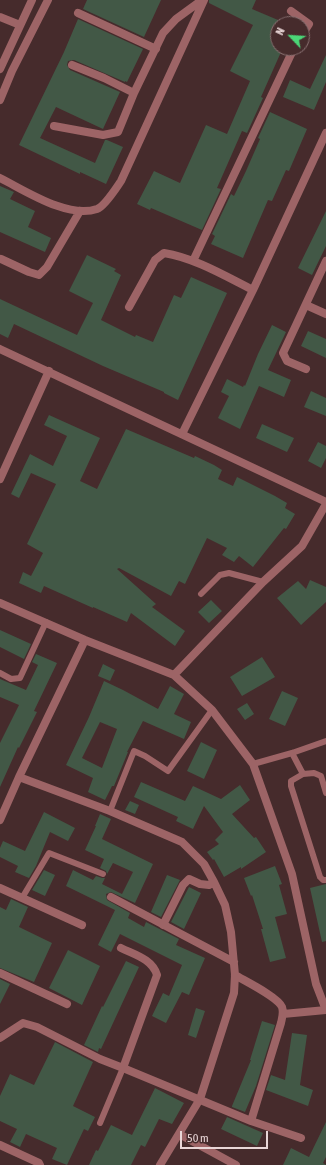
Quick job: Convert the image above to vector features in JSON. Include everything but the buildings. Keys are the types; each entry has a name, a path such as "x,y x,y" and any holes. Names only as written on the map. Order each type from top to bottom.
{"street":[{"path":"12,71 0,68 32,0"},
{"path":"0,100 12,71 48,0"},
{"path":"54,126 103,135 118,132 134,93 163,33 170,25 203,0"},
{"path":"0,178 57,207 80,211 98,209 111,196 121,181 203,0"},
{"path":"291,11 298,16"},
{"path":"78,13 156,48"},
{"path":"0,17 20,25"},
{"path":"193,261 290,56"},
{"path":"72,65 104,78 134,93"},
{"path":"182,434 253,290 326,133"},
{"path":"0,259 39,275 47,267 80,211"},
{"path":"129,307 155,260 164,253 193,261 253,290"},
{"path":"306,369 287,361 283,353 326,261"},
{"path":"306,305 326,314"},
{"path":"0,349 326,503 302,546 263,582 174,675"},
{"path":"0,479 49,371"},
{"path":"0,603 85,640 174,675 212,710 253,764 292,874 316,984 326,1010 283,1014"},
{"path":"0,820 85,640"},
{"path":"19,777 110,811 182,842 204,864 225,905 231,932 235,975 234,993 200,1099 160,1165"},
{"path":"163,926 183,885 189,879 209,886 214,882"},
{"path":"0,888 82,925"},
{"path":"111,897 163,926 234,962"},
{"path":"121,948 148,962 155,968 157,975 123,1068"},
{"path":"0,973 67,1004"},
{"path":"235,975 276,999 281,1006 283,1014 282,1023 250,1121"},
{"path":"0,1038 23,1023 37,1027 100,1059 200,1099 250,1121 301,1138"},
{"path":"179,1134 232,1164"},
{"path":"0,1145 39,1163 40,1165"}],"lane":[{"path":"201,594 220,575 229,573 263,582"},
{"path":"0,673 12,679 20,678 46,622"},
{"path":"110,811 134,751 145,756 168,771 212,710"},
{"path":"253,764 292,753 326,741"},
{"path":"292,753 303,774"},
{"path":"326,793 321,776 314,774 303,774 291,781 291,786 320,877 323,880 326,880"},
{"path":"22,898 49,853 103,874"},
{"path":"100,1123 123,1068"}]}
